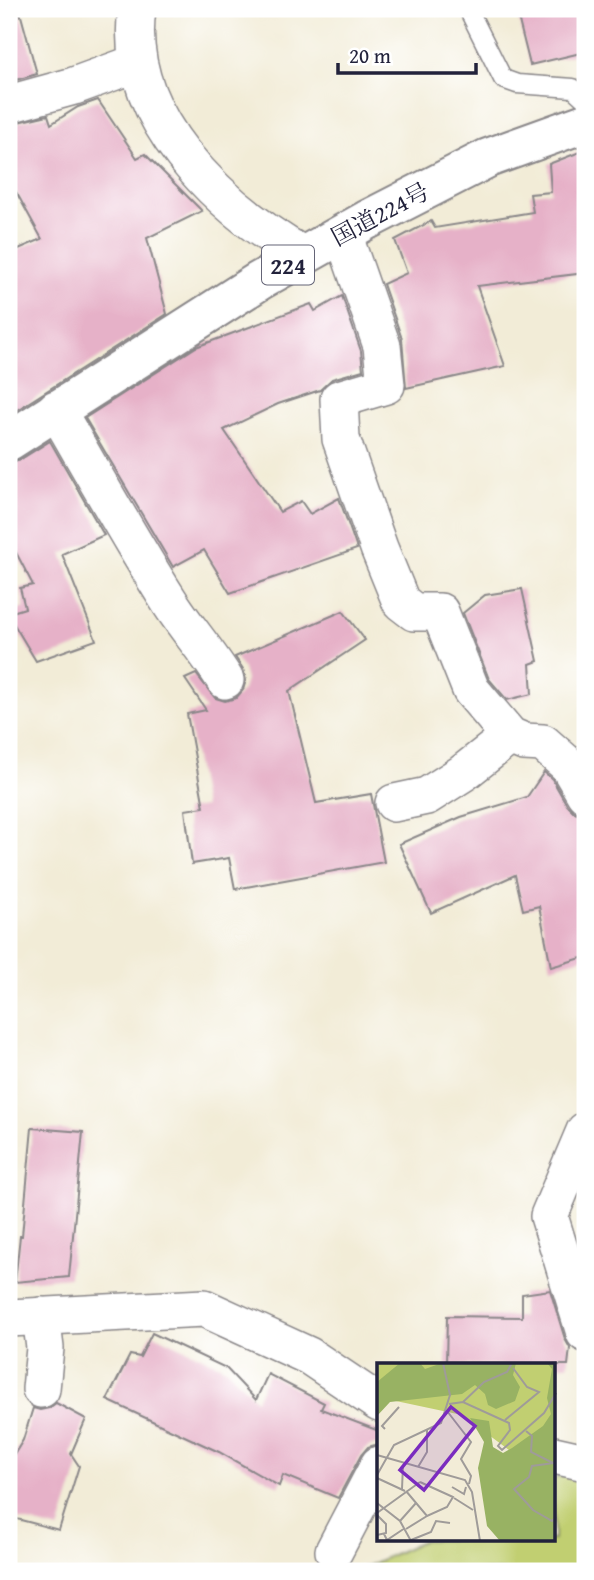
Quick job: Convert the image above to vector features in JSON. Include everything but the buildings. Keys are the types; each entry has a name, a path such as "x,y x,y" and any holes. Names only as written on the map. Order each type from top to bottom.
{"highway":[{"name":"国道224号","path":"9,441 56,409 343,234 488,158 585,123"}],"street":[{"path":"137,9 137,63 153,106 179,151 214,188 264,230 304,256"},
{"path":"9,104 75,86 137,63"},
{"path":"343,234 382,345 386,385 338,399 341,439 401,602 414,612 440,612 471,690 510,736 524,742 542,743 568,765 585,794"},
{"path":"56,409 126,534 171,605 225,680"},
{"path":"394,803 427,796 463,773 510,736"},
{"path":"585,1131 549,1216 585,1333"},
{"path":"41,1389 45,1348 25,1317 204,1308 309,1356 377,1402"},
{"path":"556,1455 585,1462"},
{"path":"334,1551 377,1469"}],"lane":[{"path":"468,9 503,79 517,84 573,88 585,99"}],"green space":[{"path":"585,1465 585,1571 357,1571 420,1542 556,1542 556,1478"}]}
